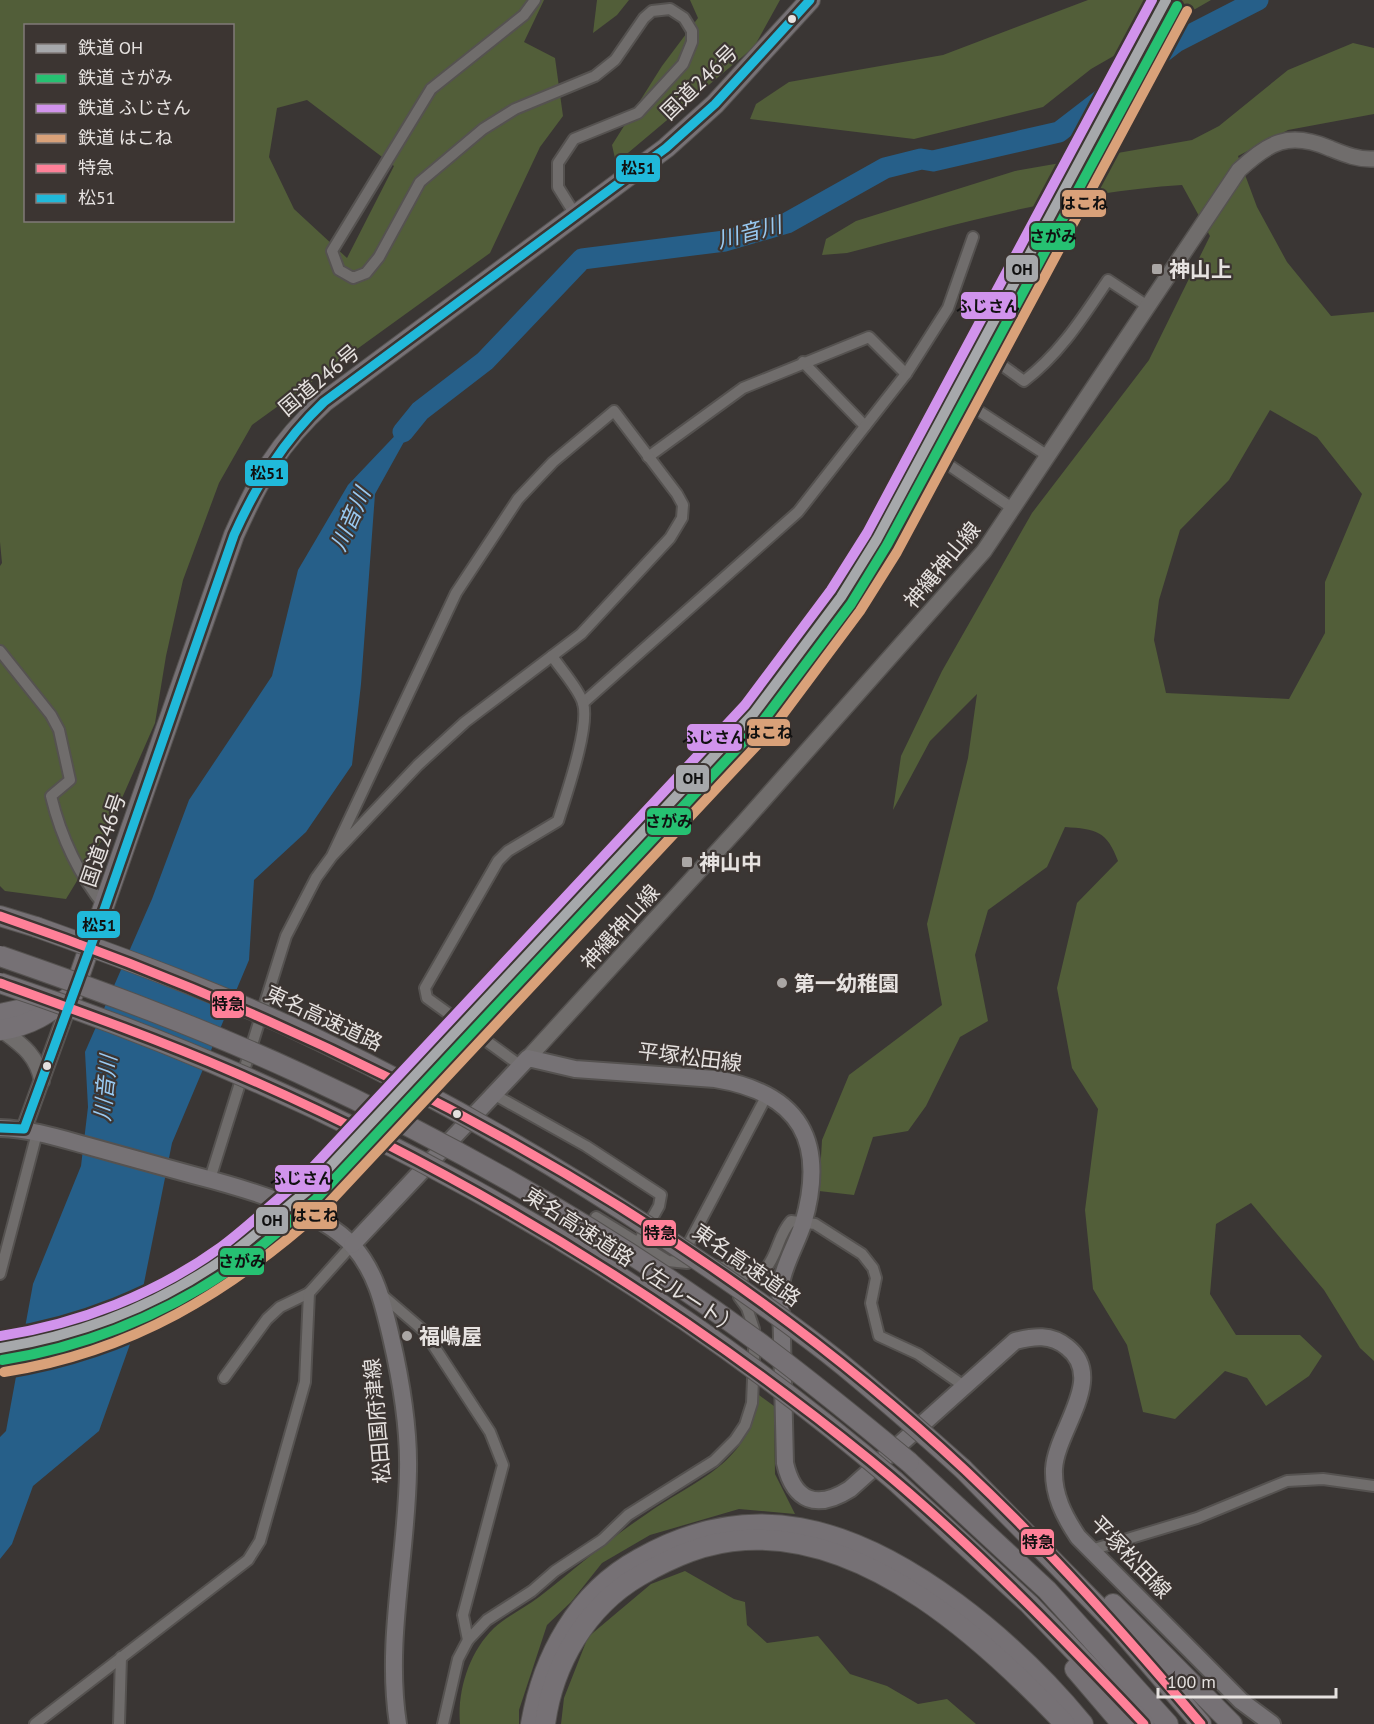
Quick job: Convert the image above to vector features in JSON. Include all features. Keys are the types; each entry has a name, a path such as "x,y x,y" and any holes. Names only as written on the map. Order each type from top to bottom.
{"highway":[{"name":"国道246号","path":"73,994 234,535 257,482 274,454 294,430 324,402 666,148 715,104 810,0"},
{"name":"東名高速道路","path":"0,916 36,927 217,995 318,1040 427,1094 529,1151 613,1204 775,1313 843,1366 963,1469 1005,1509 1117,1626 1201,1724"},
{"path":"0,957 157,1012 300,1073 407,1126 511,1182 708,1306 832,1399 909,1462 1047,1590 1168,1724"},
{"name":"東名高速道路（左ルート）","path":"0,983 135,1030 282,1093 396,1148 499,1204 688,1323 818,1418 946,1526 1029,1604 1144,1724"},
{"path":"4,1032 25,1026 46,1016 73,994"},
{"path":"1005,1509 1091,1582 1232,1724"},
{"path":"531,1724 544,1672 558,1641 576,1613 600,1587 626,1566 657,1548 707,1530 745,1524 800,1528 852,1543 898,1567 974,1619 1015,1653 1083,1724"},
{"path":"946,1526 1122,1724"},
{"path":"545,1724 556,1677 569,1648 609,1597 664,1562 701,1548 746,1540 799,1543 847,1558 890,1579 966,1631 1004,1664 1065,1724"}],"main road":[{"name":"神縄神山線","path":"524,1062 743,823 984,551 1239,170 1256,154 1273,143 1296,138 1347,156 1374,159"},
{"path":"42,1081 73,994"},
{"path":"4,1032 33,1054 39,1065 42,1081 38,1133"},
{"path":"352,1245 524,1062"},
{"name":"平塚松田線","path":"524,1062 575,1069 715,1079 735,1083 767,1095 793,1114 804,1128 810,1147 809,1201 781,1283 785,1463 790,1484 802,1496 816,1501 833,1500 850,1489 1015,1341 1034,1336 1049,1338 1065,1345 1083,1366 1084,1379 1059,1440 1054,1469 1058,1498 1065,1516 1091,1550 1241,1701 1272,1724"},
{"name":"松田国府津線","path":"0,1128 38,1133 205,1178 282,1202 313,1218 352,1245 372,1272 381,1295 400,1376 408,1470 395,1625 398,1724"}],"street":[{"path":"535,0 524,15 431,89 332,251 339,270 353,278 366,273 379,257 420,182 483,129 515,109 595,76 615,60 644,18 652,11 670,9 684,18 692,31 692,42 683,64 638,112 574,139 558,163 558,187 576,216"},
{"path":"583,703 798,512 906,374 948,308 973,237"},
{"path":"896,539 968,404 996,361 1024,381 1044,366 1068,339 1108,280 1149,307"},
{"path":"648,457 743,388 869,337 906,374"},
{"path":"803,362 865,426"},
{"path":"968,404 1047,456"},
{"path":"205,1178 286,936 316,878 332,856 418,765 465,722 581,634 670,538 682,518 683,505 614,411 584,434 519,499 456,593 332,856"},
{"path":"940,459 1012,508"},
{"path":"0,651 51,715 59,730 70,780 51,796 55,812 84,882 105,907"},
{"path":"524,1062 427,998 425,988 498,861 508,851 558,821 576,760 583,723 583,703 552,656"},
{"path":"495,1095 586,1146 661,1195 659,1206 638,1243"},
{"path":"680,1262 767,1095"},
{"path":"0,1274 38,1133"},
{"path":"596,1217 668,1261 746,1271 766,1268 774,1259 783,1230 791,1221 814,1224 862,1254 873,1268 876,1278 871,1303 879,1336 918,1354 964,1386"},
{"path":"224,1378 267,1319 280,1307 309,1293 352,1245"},
{"path":"443,1724 453,1677 468,1640 487,1620 532,1591 555,1571 602,1540 628,1515 714,1461 735,1440 745,1425 752,1402 754,1329 747,1308 740,1298 741,1281 746,1271"},
{"path":"35,1724 248,1560 260,1541 305,1382 309,1293"},
{"path":"381,1295 424,1331 490,1432 503,1465 463,1615 468,1640"},
{"path":"1091,1550 1197,1518 1287,1480 1323,1479 1374,1486"},
{"path":"119,1724 121,1657"}],"green space":[{"path":"0,0 544,0 524,42 555,58 563,116 540,147 490,253 252,425 219,483 183,580 166,656 155,723 108,830 66,899 5,891 0,886 0,566 2,563 0,542","holes":["307,100 394,166 347,258 294,209 269,157 277,108"]},
{"path":"597,0 629,0 617,15 593,33"},
{"path":"690,0 780,0 754,47 616,163 612,145 662,66 698,18"},
{"path":"1088,0 1211,0 1091,69 1043,107 914,139 750,119 756,104 789,82 943,55"},
{"path":"1353,43 1374,48 1374,114 1288,130 1238,156 1257,207 1287,262 1331,316 1374,312 1374,1361 1360,1348 1324,1290 1251,1203 1216,1224 1210,1294 1236,1335 1300,1335 1322,1356 1309,1376 1266,1406 1247,1378 1225,1371 1175,1419 1143,1412 1127,1345 1093,1289 1085,1210 1098,1109 1072,1068 1057,988 1077,903 1118,861 1109,843 1099,834 1085,829 1065,827 1047,867 988,910 975,955 988,1021 960,1037 926,1106 908,1131 873,1137 854,1195 819,1191 822,1140 849,1075 942,1005 927,924 968,758 977,694 930,741 893,810 901,756 942,671 1032,513 1149,360 1210,236 1182,185 1097,194 1055,202 847,253 822,255 826,239 856,221 1015,171 1192,140 1219,126 1288,70","holes":["1270,410 1317,437 1362,494 1325,582 1325,633 1289,699 1166,693 1154,640 1159,600 1180,530 1229,480"]},
{"path":"759,1395 774,1406 775,1474 795,1514 739,1509 650,1535 602,1563 571,1602 547,1625 519,1710 519,1724 460,1724 463,1685 471,1660 494,1628 539,1597 606,1543 719,1467 733,1454 744,1438 753,1419"},
{"path":"685,1571 734,1599 745,1602 747,1625 767,1643 818,1636 850,1674 887,1686 918,1704 947,1699 976,1724 561,1724 564,1698 588,1637 651,1584"}],"water":[{"path":"425,404 375,494 361,684 352,765 306,832 254,880 249,960 172,1143 134,1333 99,1431 33,1486 12,1544 0,1559 0,1437 6,1431 33,1284 81,1166 88,1107 85,1052 152,899 189,800 272,676 298,570 348,485"}],"waterway":[{"name":"川音川","path":"403,432 420,411 485,361 582,259 725,241 787,223 885,168 921,159 933,161 1059,132 1176,42 1258,0"}],"rail line":[{"name":"ふじさん","path":"0,1336 59,1324 116,1305 143,1293 196,1264 221,1247 299,1182 745,705 831,590 867,533 1152,0"},
{"name":"OH","path":"0,1348 60,1335 146,1304 199,1275 256,1234 307,1191 754,713 841,597 877,539 1166,0"},
{"name":"さがみ","path":"2,1360 63,1347 121,1327 204,1286 253,1253 316,1199 763,721 851,604 887,545 1177,6"},
{"name":"はこね","path":"4,1372 51,1363 137,1334 215,1292 289,1238 325,1207 772,729 860,611 897,552 1187,11"}],"transit line":[{"name":"松51","path":"0,1128 24,1129 105,907 234,535 272,464 296,432 324,402 666,148 715,104 810,0"},
{"name":"特急","path":"0,916 130,964 260,1017 387,1077 512,1143 633,1215 749,1293 860,1378 965,1470 1086,1594 1201,1724"},
{"name":"特急","path":"0,983 176,1048 318,1111 402,1152 484,1197 565,1244 644,1294 796,1402 870,1460 977,1554 1144,1724"}],"place":[{"name":"神山上","path":"1157,269"},
{"name":"神山中","path":"687,862"},
{"name":"第一幼稚園","path":"782,983"},
{"name":"福嶋屋","path":"407,1336"}]}
